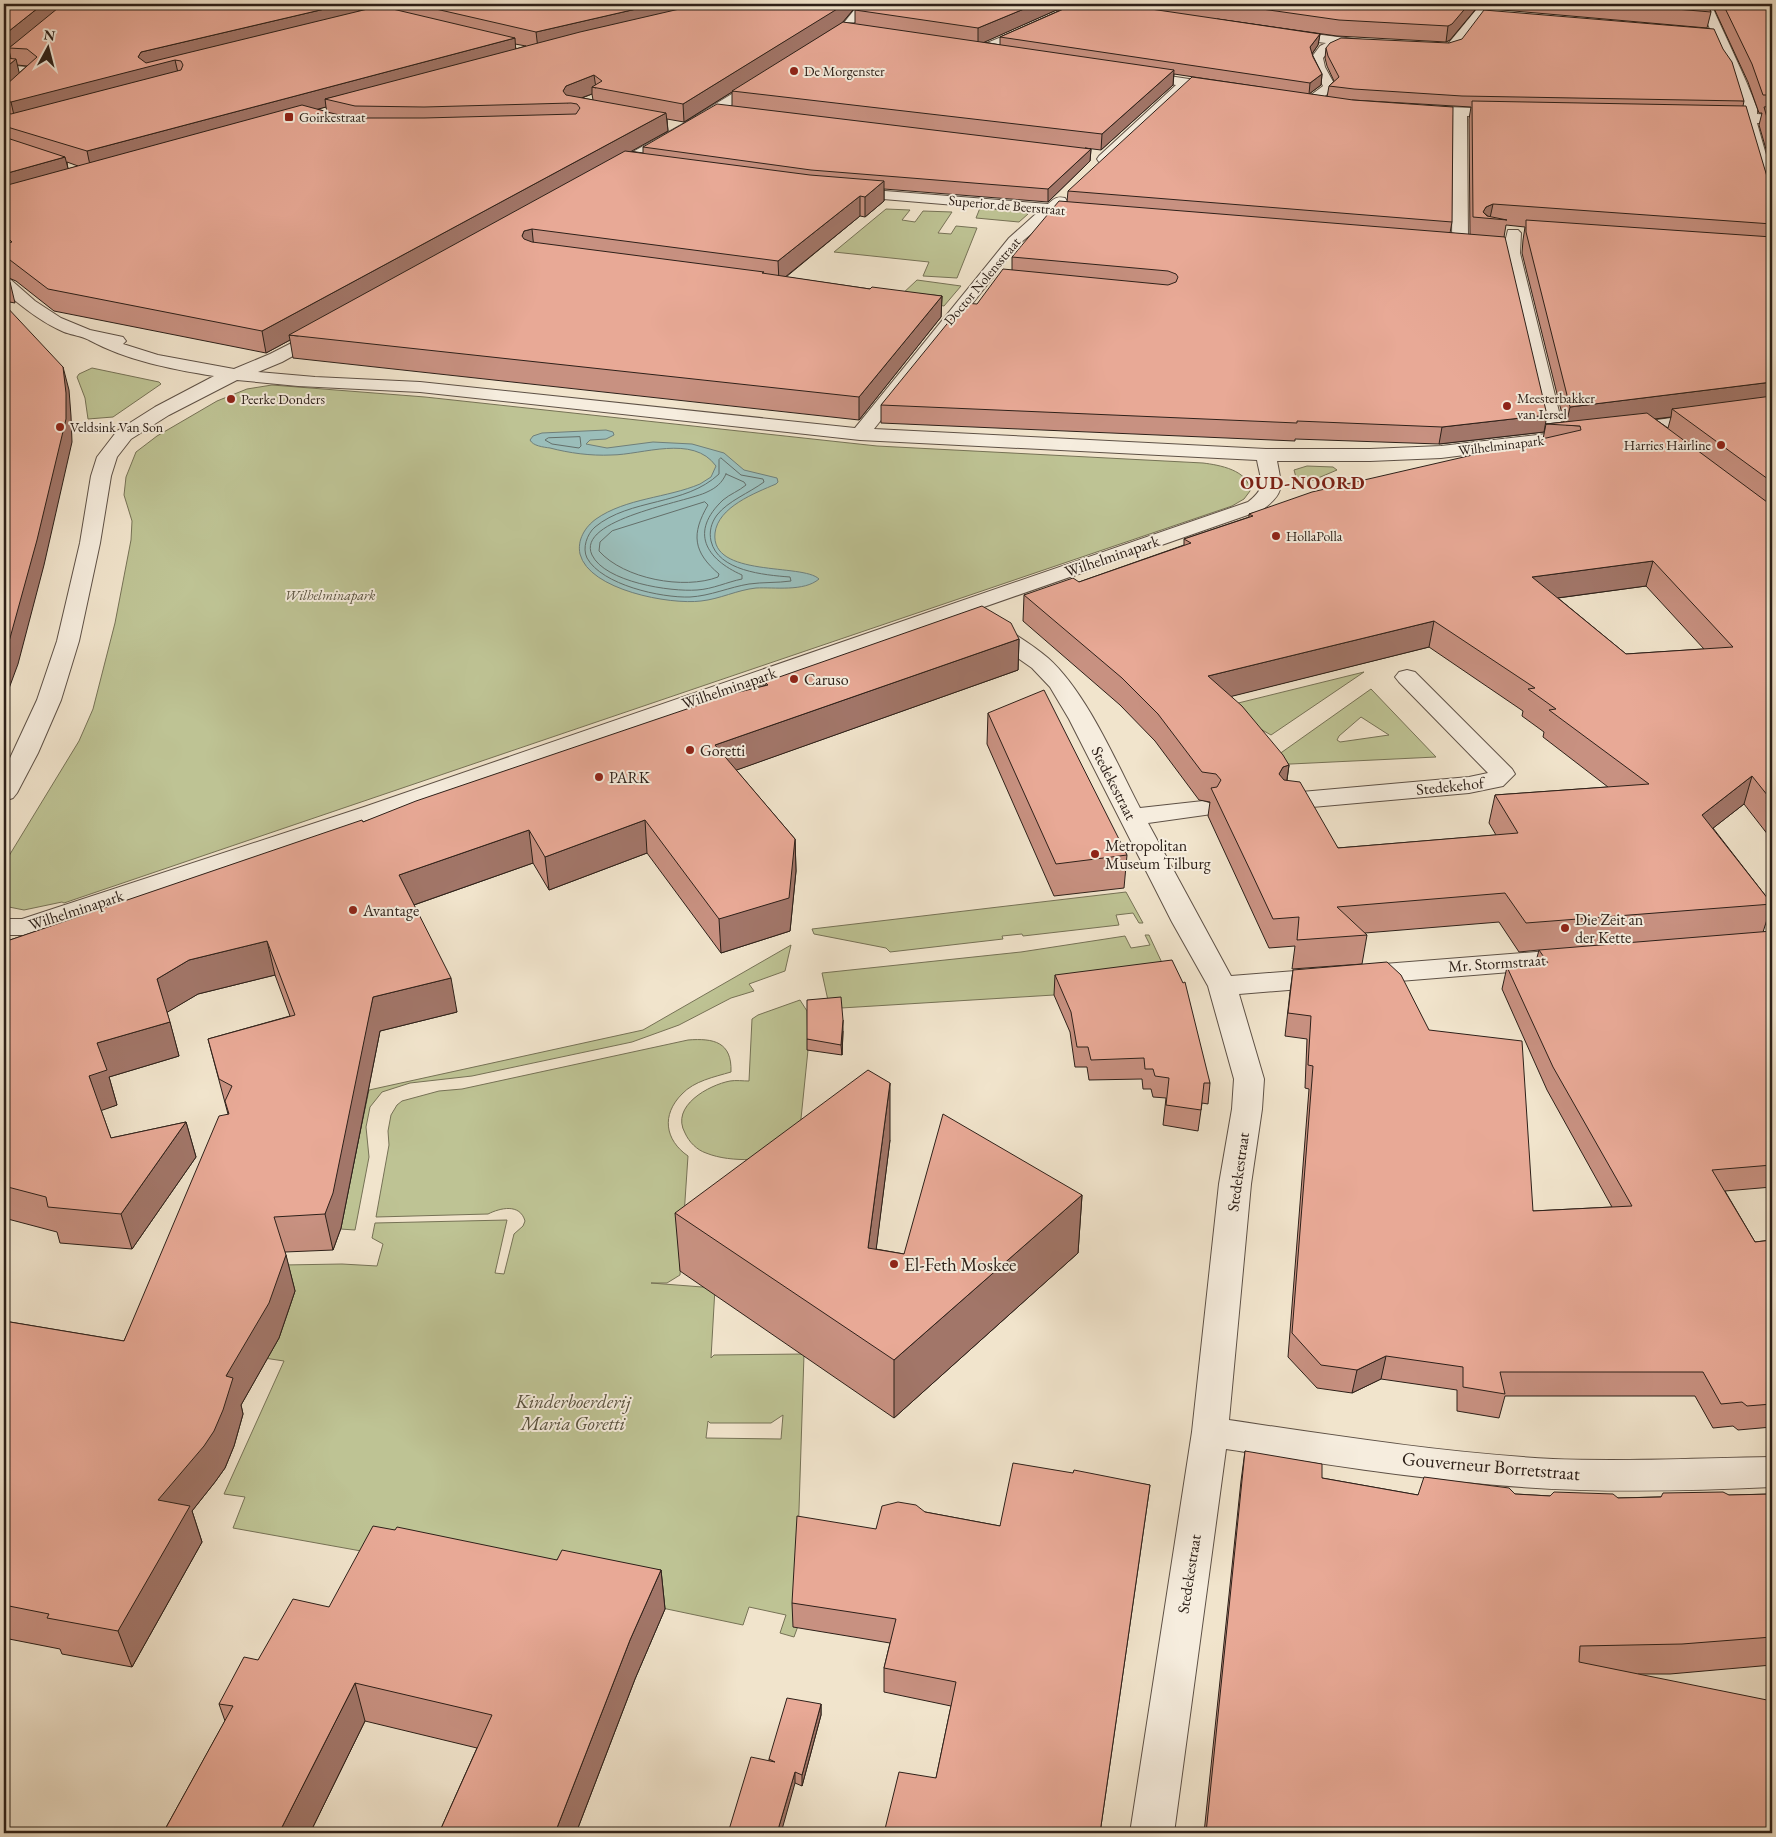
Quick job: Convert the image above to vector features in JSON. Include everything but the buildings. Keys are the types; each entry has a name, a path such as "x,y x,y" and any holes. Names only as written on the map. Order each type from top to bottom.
{"street":[{"path":"807,51 847,26 864,4"},
{"path":"1048,4 1076,8"},
{"path":"1705,4 1711,34 1737,72 1750,109 1750,126 1772,199"},
{"path":"1008,55 974,50 1076,8 1089,6"},
{"path":"1412,48 1452,48 1483,9 1498,15"},
{"path":"841,30 856,32"},
{"path":"1269,32 1337,42 1385,46"},
{"path":"1330,104 1306,100 1330,86 1321,72 1317,58 1324,50 1337,42"},
{"path":"4,69 27,71 33,74 4,98"},
{"path":"598,177 686,128 773,72"},
{"path":"1124,73 1234,90"},
{"path":"1090,162 1107,156 1163,102 1186,83"},
{"path":"714,110 734,112"},
{"path":"1403,110 1518,114"},
{"path":"1460,113 1460,236"},
{"path":"1693,116 1772,119"},
{"path":"664,125 686,128"},
{"path":"622,163 650,167"},
{"name":"Doctor Nolensstraat","path":"860,434 955,312 1014,241 1073,189"},
{"name":"Superior de Beerstraat","path":"837,191 1110,213"},
{"path":"1443,242 1460,236 1513,240 1532,234"},
{"path":"1513,240 1512,253 1556,438"},
{"path":"986,277 1005,279"},
{"name":"Wilhelminapark","path":"4,282 24,302 52,321 72,331 98,338 118,350 142,357 333,383 382,384 860,434 991,442 1266,454 1370,455 1432,452 1646,428 1772,410"},
{"path":"937,310 955,312"},
{"path":"244,371 276,358 336,324"},
{"name":"Wilhelminapark","path":"4,793 26,753 49,700 68,641 90,543 101,476 107,457 124,435 142,423 221,380 244,371"},
{"path":"1646,428 1670,446"},
{"name":"Wilhelminapark","path":"4,927 24,927 373,812 1255,506 1268,496 1272,486 1266,454"},
{"name":"Stedekestraat","path":"949,611 988,627 1040,663 1059,683 1081,719 1186,922 1222,986 1249,1078 1247,1109 1235,1184 1210,1432 1152,1833"},
{"name":"Stedekehof","path":"1290,801 1468,785 1494,781 1503,774 1407,677"},
{"path":"1132,817 1203,809"},
{"name":"Mr. Stormstraat","path":"1222,986 1604,955"},
{"name":"Gouverneur Borretstraat","path":"1210,1432 1387,1458 1522,1472 1657,1477 1772,1472"}],"green space":[{"path":"980,208 1025,212 1028,214 1019,222 976,218"},
{"path":"886,209 910,210 902,220 915,222 923,211 952,212 938,233 951,234 956,226 977,228 957,278 923,276 929,262 834,252"},
{"path":"917,280 961,286 944,306 905,300 900,296"},
{"path":"92,368 161,384 113,417 88,419 85,398 77,377 79,374"},
{"name":"Wilhelminapark","path":"272,385 425,397 877,446 1203,463 1225,467 1239,473 1248,484 1250,491 1244,499 1232,506 64,903 24,910 4,906 4,864 79,741 93,709 115,623 131,540 132,521 124,495 126,477 136,452 157,436 217,401 247,389"},
{"path":"1307,466 1333,467 1337,470 1311,481 1297,481 1294,470"},
{"path":"1364,672 1271,735 1222,707"},
{"path":"1371,689 1436,757 1270,765 1268,762","holes":["1361,717 1389,735 1340,742 1337,740 1339,736"]},
{"path":"1126,892 1143,923 1139,923 1133,913 1116,915 1119,925 1023,936 1022,934 1002,936 1003,939 890,952 886,948 814,934 812,929"},
{"path":"1145,935 1149,935 1170,980 1054,995 841,1008 829,1005 822,973 1021,952 1125,936 1131,948 1150,945"},
{"path":"791,945 785,971 749,984 754,991 731,998 679,1025 632,1042 472,1076 410,1083 382,1092 370,1107 366,1127 369,1157 355,1230 340,1229 369,1090 643,1030"},
{"path":"800,1000 807,1011 808,1050 797,1158 751,1160 716,1156 699,1150 689,1140 682,1123 683,1114 687,1106 694,1098 721,1083 749,1081 752,1019 758,1015"},
{"name":"Kinderboerderij Maria Goretti","path":"688,1040 713,1041 725,1048 731,1062 731,1072 692,1086 675,1102 671,1110 668,1127 670,1135 680,1150 688,1156 680,1275 667,1283 651,1283 715,1288 711,1358 714,1355 804,1354 798,1541 798,1626 794,1637 780,1633 786,1615 749,1607 743,1625 567,1588 233,1528 245,1497 224,1494 284,1361 132,1338 167,1267 342,1264 377,1266 383,1244 372,1238 375,1223 507,1220 495,1273 504,1274 514,1234 523,1226 525,1221 519,1211 509,1208 488,1214 376,1217 389,1145 388,1131 391,1115 397,1105 402,1101 439,1091 462,1089","holes":["783,1415 781,1439 706,1438 708,1421 710,1423 771,1423"]}],"water":[{"path":"606,430 613,432 614,435 606,439 590,440 586,444 607,448 653,442 692,444 724,453 744,470 777,478 778,482 776,484 739,502 723,516 715,533 717,547 727,557 741,563 810,574 819,579 805,586 756,588 708,600 687,602 651,597 632,592 614,586 598,577 587,567 579,549 583,534 592,522 608,512 633,502 700,484 711,477 716,466 706,456 681,448 596,455 541,447 533,444 530,440 533,436 542,433"}],"place":[{"name":"De Morgenster","path":"794,71"},
{"name":"Goirkestraat","path":"289,117"},
{"name":"Peerke Donders","path":"231,399"},
{"name":"Meesterbakker van Iersel","path":"1507,406"},
{"name":"Veldsink Van Son","path":"60,427"},
{"name":"Harries Hairline","path":"1721,445"},
{"name":"HollaPolla","path":"1276,536"},
{"name":"Caruso","path":"794,679"},
{"name":"Goretti","path":"690,750"},
{"name":"PARK","path":"599,777"},
{"name":"Metropolitan Museum Tilburg","path":"1095,854"},
{"name":"Avantage","path":"353,910"},
{"name":"Die Zeit an der Kette","path":"1565,928"},
{"name":"El-Feth Moskee","path":"894,1264"}],"district":[{"name":"OUD-NOORD","path":"1303,482"}]}
